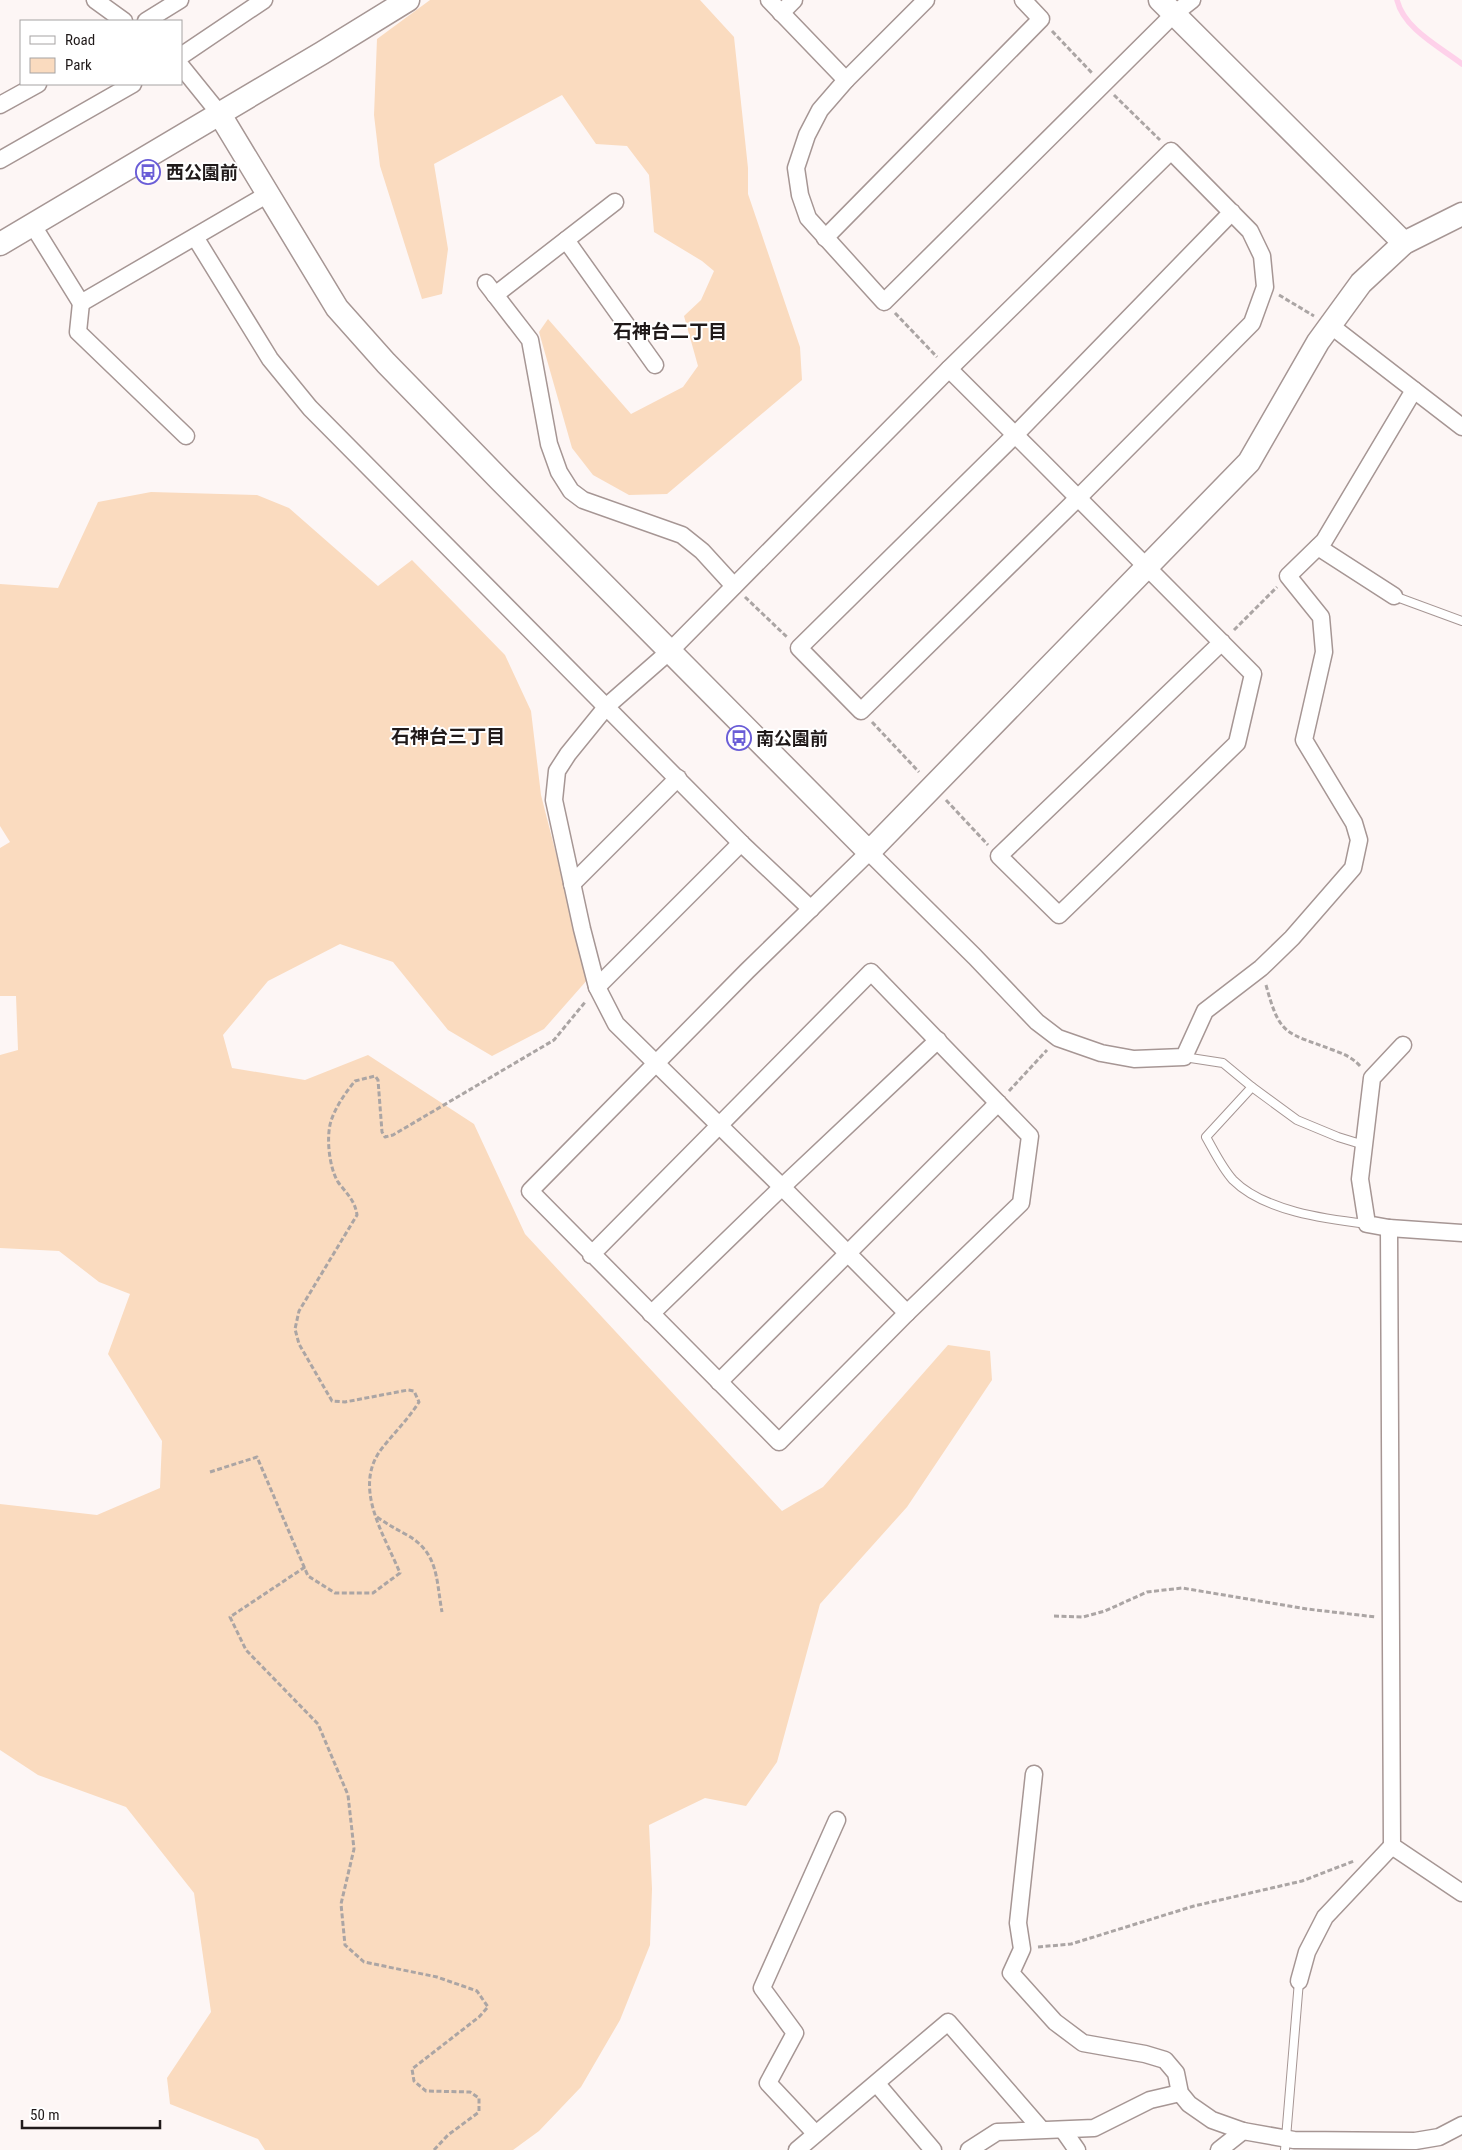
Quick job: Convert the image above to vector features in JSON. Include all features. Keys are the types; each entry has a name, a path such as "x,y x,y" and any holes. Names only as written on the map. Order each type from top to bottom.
{"street":[{"path":"95,0 123,20"},
{"path":"148,20 180,0"},
{"path":"182,55 264,0"},
{"path":"0,244 408,0"},
{"path":"769,0 846,80"},
{"path":"781,12 794,0"},
{"path":"926,0 846,80 820,110 807,135 796,168 800,195 808,218 884,302 1167,7 1192,0"},
{"path":"825,238 1041,19 1023,0"},
{"path":"1167,7 1404,243"},
{"path":"182,67 219,113 337,308 393,370 975,957 1037,1022 1058,1038 1101,1052 1134,1059 1184,1057 1205,1011 1261,968 1292,938 1353,868 1359,840 1354,823 1304,740 1324,652 1321,617 1288,576 1329,533 1414,390"},
{"path":"0,105 36,85"},
{"path":"0,160 131,85"},
{"path":"907,1313 616,1024 597,987 572,884 554,800 557,771 568,754 607,706 671,650 949,369 1171,151 1232,212 1250,231 1262,256 1265,287 1252,322 1078,498 861,711 799,648 1015,435 1232,212"},
{"path":"81,303 268,194"},
{"path":"615,202 566,240 491,289 530,340 549,444 559,472 571,491 583,500 682,535 702,551 734,586"},
{"path":"592,1254 871,972 1030,1136 1021,1203 907,1313 779,1442 651,1314 530,1191 869,852 1148,568 1249,462 1318,342 1361,284 1404,243 1462,214"},
{"path":"32,224 81,303 78,332 186,436"},
{"path":"195,237 270,359 310,408 741,843 810,909"},
{"path":"566,240 655,366"},
{"path":"1330,325 1462,427"},
{"path":"949,369 1222,642 1253,674 1237,743 1059,915 999,856 1222,642"},
{"path":"1318,546 1394,596"},
{"path":"572,884 678,778"},
{"path":"597,987 741,843"},
{"path":"651,1314 938,1040"},
{"path":"1403,1045 1372,1078 1360,1179 1367,1224 1389,1228 1462,1233"},
{"path":"719,1382 998,1103"},
{"path":"1299,1981 1306,1952 1325,1917 1392,1846 1389,1228"},
{"path":"1034,1774 1018,1923 1022,1949 1011,1973 1054,2022 1082,2043 1145,2054 1165,2060 1176,2073 1180,2093 1189,2104 1212,2120 1285,2144 1294,2140 1415,2141 1439,2137 1462,2125"},
{"path":"815,2134 768,2083 795,2033 762,1988 837,1820"},
{"path":"1392,1846 1462,1893"},
{"path":"797,2150 948,2022 1041,2129"},
{"path":"877,2084 933,2150"},
{"path":"969,2150 997,2132 1094,2128 1150,2100 1180,2093"},
{"path":"1063,2130 1077,2150"},
{"path":"1219,2150 1243,2131"}],"lane":[{"path":"1394,596 1462,621"},
{"path":"1184,1057 1223,1063 1297,1120 1338,1138 1364,1145"},
{"path":"1252,1087 1206,1137 1232,1179 1252,1195 1310,1217 1367,1224"},
{"path":"1285,2144 1299,1981"},
{"path":"1423,2150 1439,2137"}],"path":[{"path":"1265,287 1330,325"},
{"path":"884,302 949,369"},
{"path":"1222,642 1288,576"},
{"path":"734,586 799,648"},
{"path":"1261,968 1274,1015 1282,1027 1290,1034 1347,1055 1357,1062 1372,1078"},
{"path":"210,1472 257,1457 308,1576 335,1593 373,1593 400,1573 369,1497 368,1487 372,1463 419,1402 414,1391 408,1390 345,1402 332,1401 299,1344 295,1329 298,1311 357,1215 353,1201 338,1181 334,1169 330,1154 331,1121 341,1100 355,1081 375,1076 378,1080 382,1132 385,1137 393,1135 554,1040 597,987"},
{"path":"998,1103 1058,1038"},
{"path":"377,1516 394,1529 407,1534 429,1553 435,1568 442,1612"},
{"path":"305,1567 230,1617 246,1650 318,1724 348,1794 354,1849 342,1904 345,1945 364,1962 437,1977 477,1992 488,2007 479,2017 412,2069 414,2082 426,2091 470,2092 479,2098 479,2112 448,2135 434,2150"},
{"path":"1054,1616 1083,1617 1105,1611 1147,1592 1182,1588 1307,1609 1391,1618"},
{"path":"1022,1949 1070,1944 1194,1906 1302,1881 1356,1860"}],"green space":[{"path":"430,0 700,0 734,37 748,168 748,194 800,347 802,380 667,494 629,495 593,475 572,448 539,332 548,319 631,414 683,387 698,366 684,316 701,300 714,271 702,261 654,232 649,175 627,146 596,144 562,95 434,164 448,249 442,294 422,299 380,166 374,115 377,39"},
{"path":"151,492 257,495 289,508 378,586 412,560 505,655 531,711 541,795 588,979 544,1029 492,1056 448,1030 393,962 340,944 268,981 223,1035 232,1068 305,1080 368,1055 474,1124 525,1234 782,1511 823,1487 948,1345 990,1351 992,1380 907,1507 820,1604 777,1762 746,1806 705,1798 649,1825 652,1889 650,1945 620,2020 581,2087 539,2131 513,2150 265,2150 258,2139 170,2104 167,2078 211,2012 194,1893 126,1807 38,1775 0,1750 0,1504 97,1515 160,1488 162,1441 108,1354 130,1294 99,1282 59,1251 0,1248 0,1055 18,1050 16,996 0,996 0,848 10,842 0,826 0,584 58,588 98,502"}],"waterway":[{"path":"1397,0 1407,20 1415,29 1462,64"}],"place":[{"name":"西公園前","path":"148,172"},
{"name":"南公園前","path":"739,738"}],"district":[{"name":"石神台二丁目","path":"670,331"},
{"name":"石神台三丁目","path":"448,736"}]}
